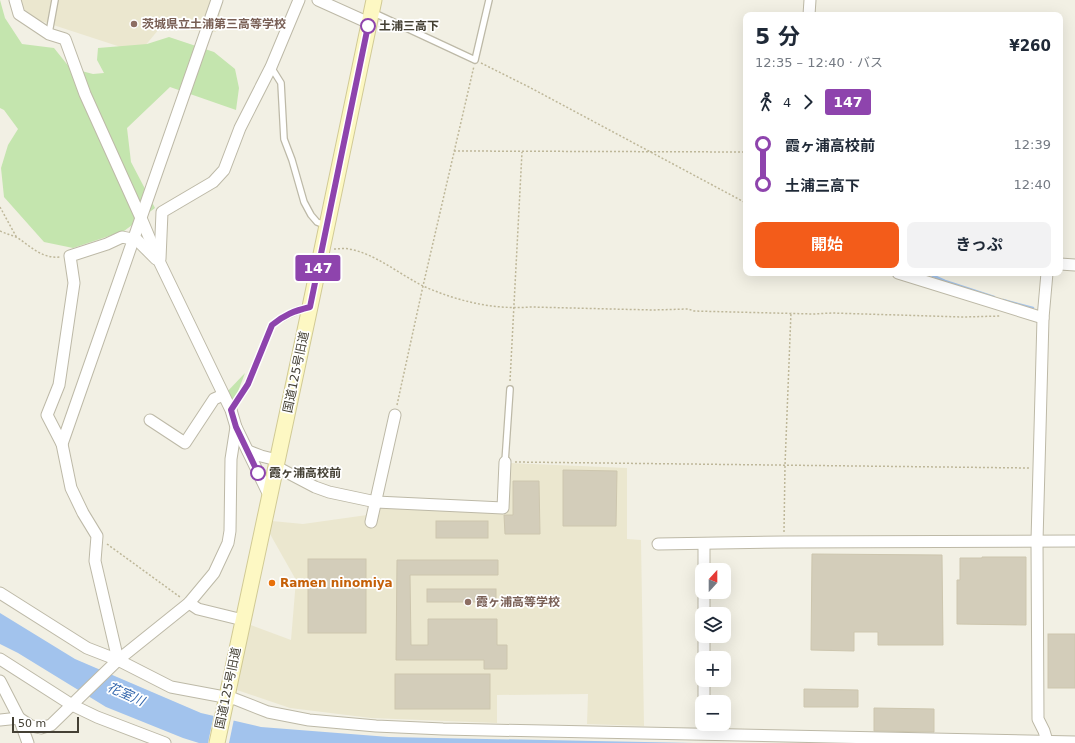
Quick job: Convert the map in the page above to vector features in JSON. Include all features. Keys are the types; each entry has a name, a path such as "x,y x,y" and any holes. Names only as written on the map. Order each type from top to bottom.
{"street":[{"path":"15,0 19,14 49,34 65,39 85,94 160,263 231,410 236,427 269,495"},
{"path":"62,444 217,0"},
{"path":"160,263 162,212 213,182 224,170 240,128 271,67 299,0"},
{"path":"318,0 371,11"},
{"path":"809,12 810,0"},
{"name":"国道125号旧道","path":"217,743 310,307 371,11"},
{"path":"115,663 95,561 97,536 83,513 71,488 62,444 47,415 59,385 74,284 70,256 107,244 122,237 137,240 160,263"},
{"path":"1063,264 1075,265"},
{"path":"908,276 1043,318"},
{"path":"1047,276 1043,318 1037,541 1038,719 1047,741"},
{"path":"150,420 185,443 214,399 223,395"},
{"path":"371,522 395,415"},
{"path":"0,720 19,718 31,726 41,728 51,725 115,663 189,603 214,573 228,543 230,531 231,459 236,427"},
{"path":"248,451 276,463 302,481 322,490 376,502 503,508 505,462"},
{"path":"658,544 1075,541"},
{"path":"704,544 704,563"},
{"path":"0,593 87,648 115,663 171,687 225,702 235,699 257,709 278,715 335,723 443,729 695,730"},
{"path":"189,603 198,609 243,620"},
{"path":"0,659 75,702 96,717 165,743"},
{"path":"0,680 19,718 28,743"},
{"path":"731,731 1075,742"}],"lane":[{"path":"49,34 55,0"},
{"path":"371,11 475,60 489,0"},
{"path":"271,67 281,83 284,140 292,160 304,202 311,215 317,222 327,226"},
{"path":"231,410 248,384 272,325 279,319 294,311 310,307"},
{"path":"505,462 510,389"}],"path":[{"path":"395,415 475,60 651,151 743,201"},
{"path":"454,151 743,152"},
{"path":"510,389 522,151"},
{"path":"0,207 17,238"},
{"path":"0,231 17,238 35,251 56,258 70,256"},
{"path":"322,249 348,248 365,254 423,286 478,304 515,308 530,307 980,316"},
{"path":"784,542 785,465 791,312"},
{"path":"505,462 1039,468"},
{"path":"97,536 189,603"}],"shaded area":[{"name":"茨城県立土浦第三高等学校","path":"19,0 223,0 216,32 159,29 139,53 38,20 21,7"},
{"name":"霞ヶ浦高等学校","path":"509,463 627,468 627,539 641,540 644,726 587,724 588,694 497,695 497,723 371,718 290,708 237,690 248,624 291,640 296,580 270,534 272,521 303,524 367,515 379,503 503,506"}],"green space":[{"path":"0,0 5,18 22,44 54,48 70,68 93,74 104,73 97,60 98,48 147,44 169,37 214,52 235,69 239,88 236,110 170,87 127,128 131,162 155,208 124,231 73,248 44,242 4,197 1,168 8,145 18,129 4,110 0,108"},
{"path":"245,373 231,410 225,394"}],"water":[{"name":"花室川","path":"0,613 75,659 201,713 261,727 389,737 694,743 199,743 106,707 18,653 0,644"}],"pier":[{"path":"214,714 234,719 229,743 208,743"}],"building":[{"path":"563,470 617,471 616,526 563,526"},
{"path":"513,481 539,481 540,534 505,534 504,515 513,515"},
{"path":"436,521 488,521 488,538 436,538"},
{"path":"812,554 942,555 943,645 878,645 878,632 854,632 854,651 811,650"},
{"path":"1026,557 1026,625 957,624 957,580 960,580 960,558"},
{"path":"308,559 366,559 366,633 308,633"},
{"path":"397,560 498,560 498,575 410,575 411,645 428,645 428,619 497,619 497,645 507,645 507,669 484,669 484,660 396,660"},
{"path":"427,589 496,589 496,602 427,602"},
{"path":"1048,634 1075,634 1075,688 1048,688"},
{"path":"395,674 490,674 490,709 395,709"},
{"path":"804,689 858,690 858,707 804,707"},
{"path":"874,708 934,709 934,732 874,731"}],"waterway":[{"path":"934,276 994,297"},
{"path":"1003,300 1033,308"}],"bus line":[{"name":"147","path":"258,473 236,427 231,410 248,384 272,325 279,319 294,311 310,307 368,26"}],"place":[{"name":"茨城県立土浦第三高等学校","path":"134,24"},
{"name":"土浦三高下","path":"368,26"},
{"name":"霞ヶ浦高校前","path":"258,473"},
{"name":"Ramen ninomiya","path":"272,583"},
{"name":"霞ヶ浦高等学校","path":"468,602"}]}
